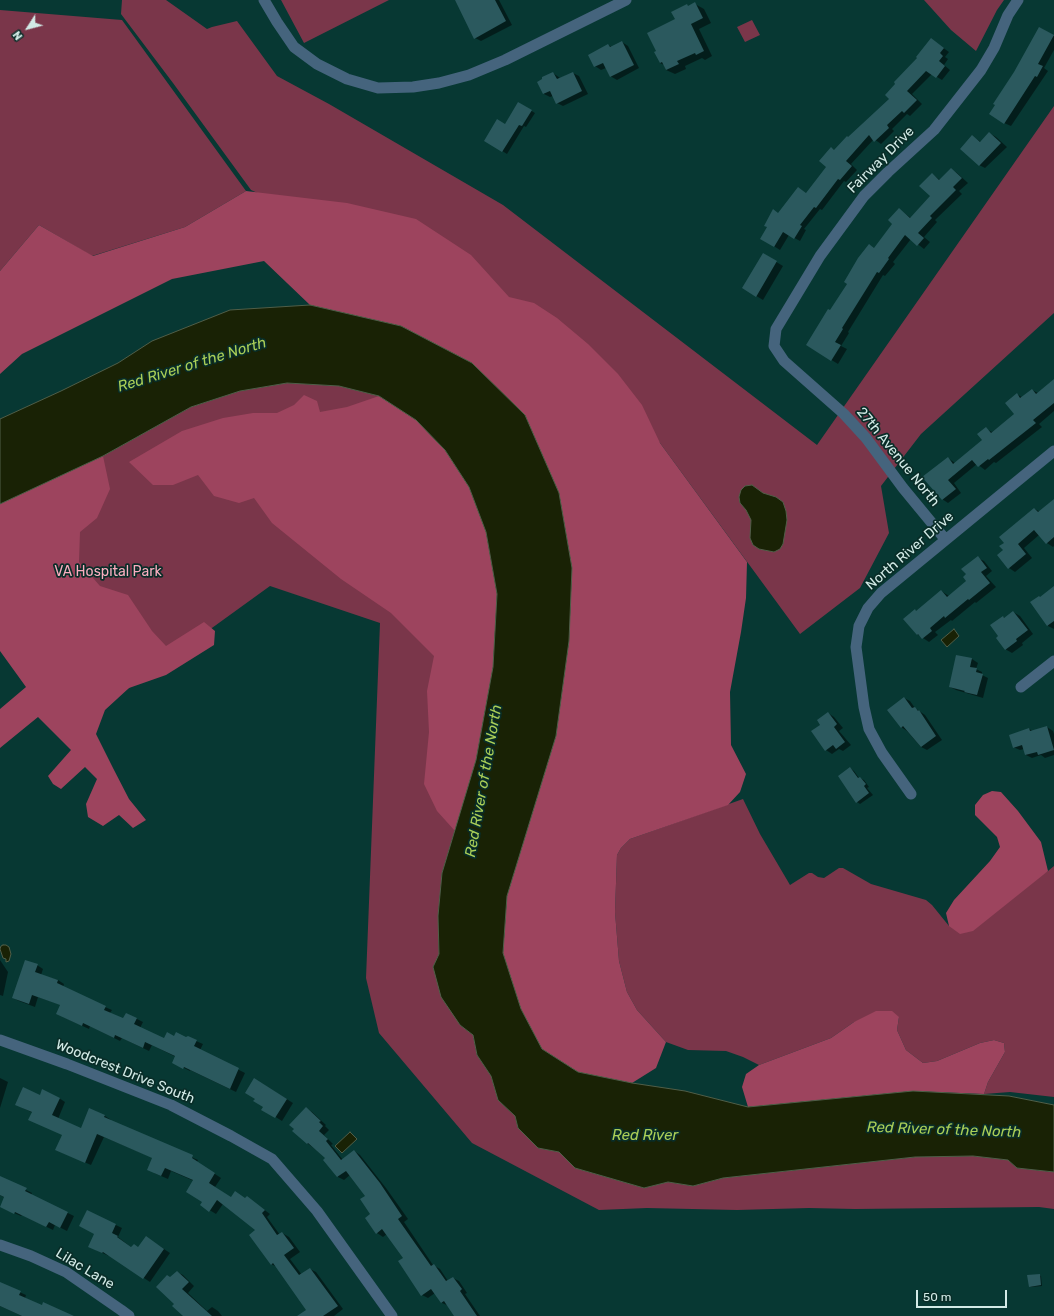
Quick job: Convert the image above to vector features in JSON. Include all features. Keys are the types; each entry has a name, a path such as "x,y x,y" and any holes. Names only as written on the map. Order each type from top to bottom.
{"street":[{"path":"264,0 294,47 317,64 347,80 378,88 413,87 439,83 469,75 505,60 626,0"},
{"name":"Fairway Drive","path":"774,346 776,329 820,256 845,220 864,196 934,130 961,97 981,70 994,48 1008,15 1018,0"},
{"name":"27th Avenue North","path":"774,346 784,362 844,414 866,438 903,488 945,539"},
{"name":"North River Drive","path":"911,794 882,753 869,729 864,707 856,647 859,626 868,608 881,593 1054,451"},
{"path":"1021,687 1054,661"},
{"name":"Woodcrest Drive South","path":"0,1040 171,1105 272,1159 317,1211 392,1316"},
{"name":"Lilac Lane","path":"0,1245 31,1256 66,1272 129,1316"}],"green space":[{"path":"122,0 166,0 207,29 237,21 277,76 329,104 503,205 817,445 1054,106 1054,313 921,434 881,486 889,533 860,588 800,634 660,443 513,312 251,190 121,14"},
{"path":"281,0 389,0 304,43"},
{"path":"924,0 1004,0 997,10 976,51 951,30"},
{"path":"0,10 122,20 246,191 185,227 92,256 39,225 0,271"},
{"path":"752,20 760,35 745,42 737,27"},
{"name":"VA Hospital Park","path":"287,383 339,386 379,396 476,760 442,873 438,916 439,954 433,967 460,1025 473,1035 477,1055 491,1076 498,1100 515,1116 518,1128 538,1148 559,1152 575,1168 644,1188 668,1182 693,1186 723,1178 915,1157 973,1156 1008,1160 1017,1168 1054,1172 1054,1209 1039,1207 809,1208 737,1210 647,1208 599,1210 472,1143 379,1033 366,978 380,623 270,586 75,727 0,504 103,456 191,407 240,391"},
{"path":"743,799 760,834 790,885 809,873 824,878 839,868 843,868 871,884 926,900 949,926 1048,871 1054,866 1054,1097 1010,1092 984,1094 988,1082 1005,1052 1004,1043 994,1040 980,1043 937,1061 923,1063 906,1050 897,1030 899,1017 854,1022 831,1038 759,1065 726,1051 688,1050 666,1042 637,1010 627,992 619,961 615,912 617,855 621,848 630,839"}],"shaded area":[{"path":"246,191 347,203 416,219 471,255 509,297 534,303 557,318 588,344 618,374 642,405 660,443 747,562 746,598 730,692 731,745 746,774 740,792 728,805 630,839 621,848 617,855 615,912 619,961 627,992 637,1010 666,1042 656,1068 632,1083 578,1072 542,1049 521,1009 503,953 507,896 556,736 569,641 572,568 559,493 525,415 472,363 401,326 310,305 264,261 172,279 22,354 0,374 0,271 39,225 93,256 185,227"},
{"path":"304,395 317,401 320,412 347,407 379,396 416,420 445,450 469,487 486,532 497,594 493,667 476,760 455,831 437,811 424,784 429,732 427,691 434,656 391,613 341,579 272,523 254,498 239,503 214,496 198,475 173,485 153,485 129,462 182,431 223,418 253,413 277,413 294,405"},
{"path":"103,456 110,489 97,518 80,532 79,562 100,586 128,595 152,631 166,646 204,622 215,631 214,645 166,675 129,688 105,710 96,734 129,799 146,820 133,828 119,815 103,826 88,817 86,804 97,779 85,767 61,789 53,784 48,776 71,750 38,717 0,748 0,709 26,687 0,651 0,504"},
{"path":"992,791 1001,792 1018,811 1041,842 1048,871 973,931 960,934 949,926 946,913 954,900 990,861 1000,847 997,837 975,815 975,805 983,795"},
{"path":"876,1011 892,1011 899,1017 897,1030 906,1050 923,1063 937,1061 980,1043 994,1040 1004,1043 1005,1052 988,1082 984,1094 913,1091 748,1107 742,1087 746,1074 759,1065 831,1038 854,1022"}],"water":[{"name":"Red River","path":"310,305 401,326 472,363 525,415 559,493 572,568 569,641 556,736 507,896 503,953 521,1009 542,1049 578,1072 632,1083 685,1091 748,1107 913,1091 1009,1096 1054,1105 1054,1172 1017,1168 1008,1160 973,1156 915,1157 723,1178 693,1186 668,1182 644,1188 575,1168 559,1152 538,1148 518,1128 515,1116 498,1100 491,1076 477,1055 473,1035 460,1025 441,997 433,967 439,954 438,916 442,873 476,760 493,667 497,594 486,532 469,487 445,450 416,420 379,396 339,386 287,383 240,391 191,407 103,456 0,504 0,419 118,363 152,341 230,310"},
{"path":"752,485 763,493 776,497 783,502 786,511 787,520 783,544 780,549 774,552 759,549 753,545 750,538 751,520 746,510 740,503 739,497 741,490 745,486"},
{"path":"954,629 959,636 947,647 941,640"},
{"path":"3,945 9,947 11,954 9,961 6,962 6,959 3,958 0,949"},
{"path":"350,1132 357,1139 342,1153 335,1146"}],"building":[{"path":"455,0 495,0 506,21 474,39"},
{"path":"695,2 703,18 691,24 704,51 696,55 695,53 677,61 679,64 666,70 654,52 656,51 647,33 675,19 671,12 687,4 688,6"},
{"path":"1039,27 1054,35 1038,64 1043,66 1004,124 989,114 995,105 993,104 1014,72"},
{"path":"931,38 944,48 940,53 943,56 939,61 945,66 936,78 926,71 907,91 917,100 904,113 902,111 887,125 889,128 874,142 869,135 846,161 852,166 840,180 838,179 816,208 814,207 800,225 802,226 794,239 783,232 774,247 760,239 767,227 764,226 773,209 778,213 798,187 806,193 826,167 819,161 831,147 834,150 847,136 848,137 889,99 885,95 895,84 894,82 917,58 916,57"},
{"path":"622,41 634,65 610,77 603,63 594,67 588,55 608,44 610,47"},
{"path":"553,72 557,79 573,72 582,91 556,104 550,91 543,94 537,82 542,79 542,77"},
{"path":"518,102 532,110 522,126 519,125 502,152 484,141 497,119 505,124"},
{"path":"989,132 1001,143 979,166 960,149 972,135 980,142"},
{"path":"951,168 962,178 953,187 956,190 930,216 932,218 918,233 924,238 917,246 905,235 879,273 877,272 842,328 843,329 835,342 841,345 831,361 806,345 828,309 830,310 847,284 844,282 858,258 869,244 874,248 892,224 888,220 899,208 910,218 930,196 919,186 932,173 939,180"},
{"path":"763,253 777,261 756,297 742,288"},
{"path":"1054,379 1054,403 1033,420 1036,423 978,467 972,460 948,480 956,489 942,500 922,477 948,457 953,464 982,440 977,434 986,427 991,433 1014,414 1005,403 1017,393 1020,398 1032,389 1036,394"},
{"path":"1054,499 1054,537 1046,544 1034,530 1018,544 1026,554 1008,569 997,555 1003,550 999,546 1004,543 999,537 1034,508 1038,512"},
{"path":"978,556 987,568 981,572 990,583 945,618 944,616 930,628 932,631 922,639 903,619 915,609 916,611 941,590 947,597 966,581 963,577 966,574 961,569"},
{"path":"1054,586 1054,621 1047,626 1030,602 1039,596 1040,597"},
{"path":"1013,611 1028,630 1005,650 996,638 998,636 990,625 1003,616 1004,618"},
{"path":"956,655 972,658 970,667 977,668 976,672 983,674 977,695 949,687"},
{"path":"904,697 912,708 915,707 918,711 919,710 936,736 921,747 903,726 901,728 887,710"},
{"path":"828,712 837,724 834,727 845,742 836,749 833,745 825,751 811,731 820,725 817,720"},
{"path":"1047,726 1054,750 1038,755 1037,752 1025,755 1022,745 1013,748 1009,735 1029,728 1030,731"},
{"path":"850,767 858,778 860,777 866,784 864,786 869,793 856,803 838,776"},
{"path":"25,960 38,964 35,972 58,980 57,983 106,1006 104,1010 123,1018 126,1013 137,1018 134,1024 164,1038 167,1032 174,1036 176,1032 197,1040 194,1046 239,1068 230,1089 184,1067 183,1069 172,1063 175,1056 145,1042 143,1048 115,1035 114,1038 83,1023 82,1026 56,1014 60,1005 32,995 29,1004 12,998"},
{"path":"254,1078 287,1099 275,1118 261,1110 263,1107 253,1101 255,1099 245,1093"},
{"path":"23,1087 40,1095 42,1089 60,1098 52,1115 81,1128 89,1108 105,1115 104,1117 193,1155 192,1158 215,1173 209,1183 231,1197 235,1191 245,1198 247,1196 265,1210 262,1213 277,1235 282,1232 294,1248 284,1255 299,1275 310,1268 338,1306 323,1316 297,1316 306,1310 273,1263 271,1265 249,1235 255,1230 217,1200 209,1212 200,1205 202,1202 186,1192 193,1180 165,1168 161,1176 147,1170 152,1158 97,1134 85,1163 55,1150 62,1135 28,1120 32,1112 15,1105"},
{"path":"306,1107 321,1121 319,1122 323,1126 319,1131 328,1139 326,1141 341,1160 354,1150 380,1183 402,1216 398,1219 431,1266 434,1264 446,1281 453,1277 462,1289 460,1291 477,1316 454,1316 444,1301 441,1303 431,1289 421,1296 398,1261 403,1258 382,1229 376,1234 365,1218 370,1214 360,1199 365,1196 346,1171 337,1177 323,1160 325,1158 292,1131 294,1129 289,1125"},
{"path":"0,1176 27,1188 25,1191 68,1212 60,1228 49,1222 46,1227 15,1212 14,1214 0,1207 4,1197 0,1195"},
{"path":"87,1210 116,1224 112,1233 131,1247 134,1244 138,1247 146,1236 164,1249 143,1279 103,1252 102,1253 88,1247 94,1234 79,1226"},
{"path":"177,1271 189,1282 182,1289 212,1316 183,1316 172,1306 174,1304 156,1287 167,1275 170,1277"},
{"path":"1040,1274 1041,1285 1029,1287 1027,1275"},
{"path":"0,1282 21,1291 19,1295 42,1305 43,1302 74,1316 22,1316 0,1306"}],"water label":[{"name":"Red River of the North","path":"192,365"},
{"name":"Red River of the North","path":"484,781"},
{"name":"Red River of the North","path":"944,1130"}]}
